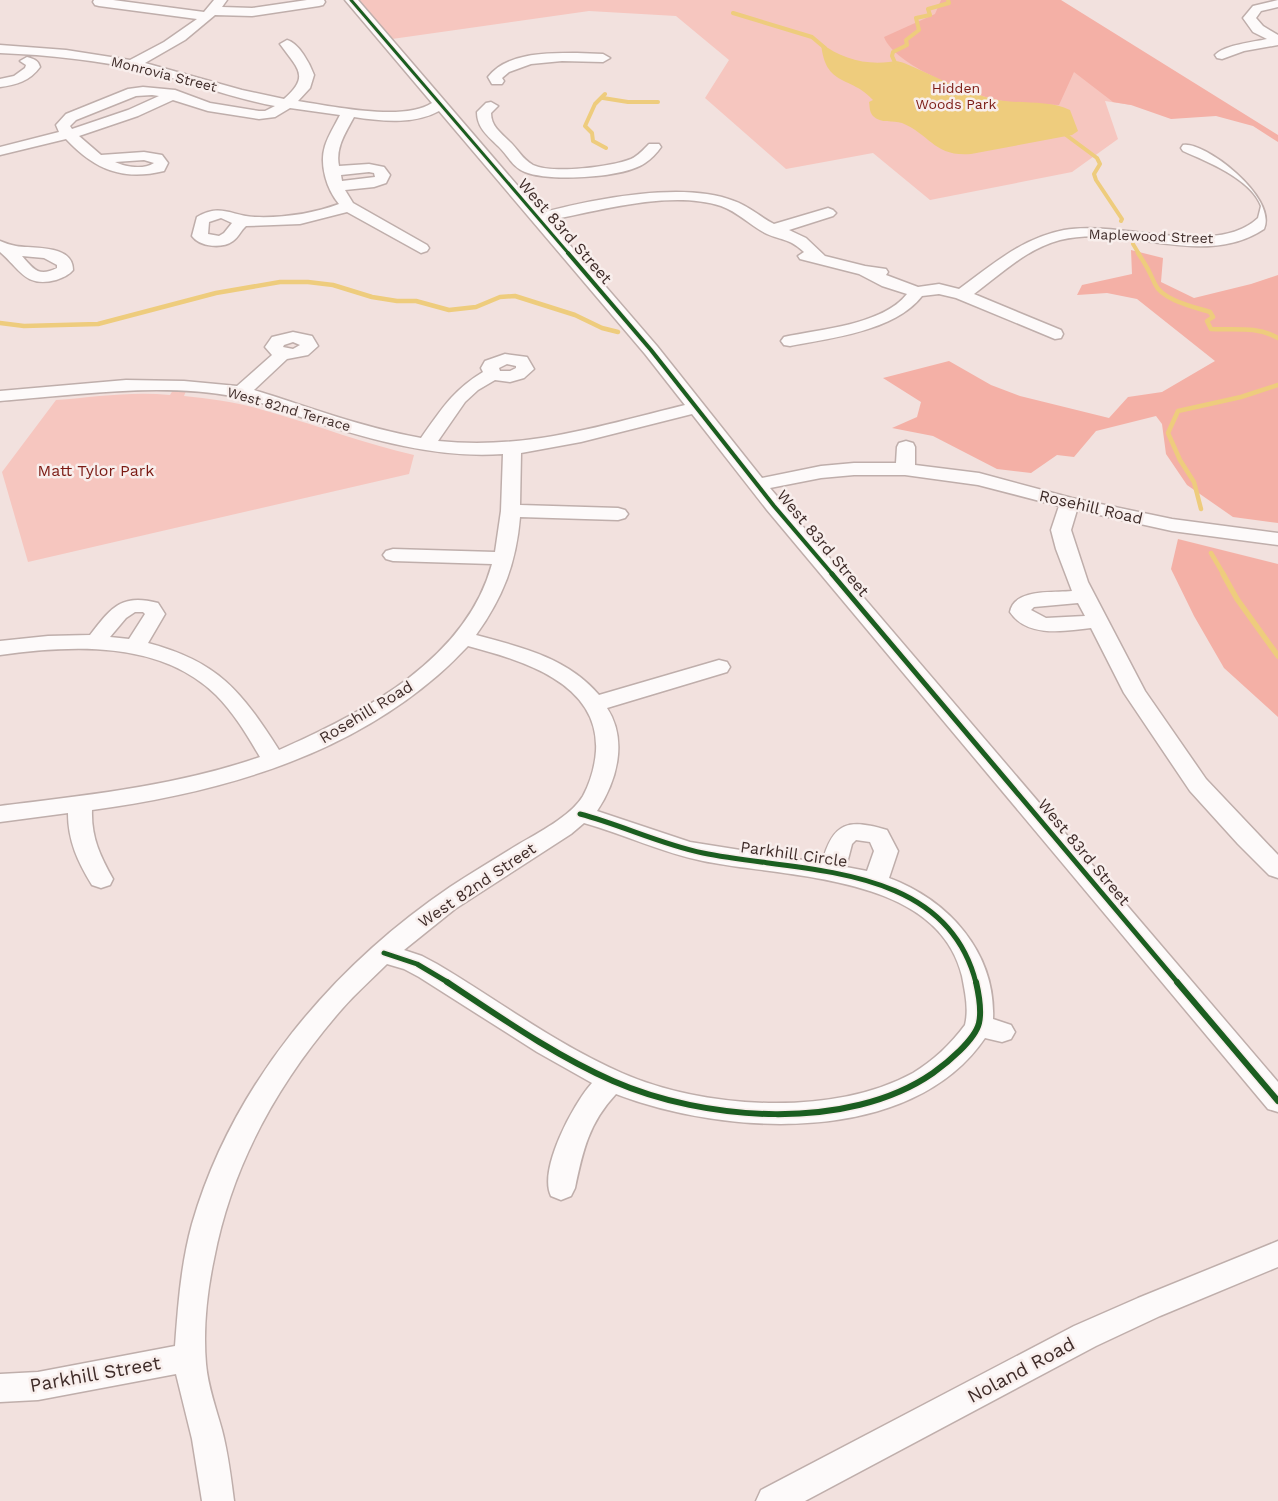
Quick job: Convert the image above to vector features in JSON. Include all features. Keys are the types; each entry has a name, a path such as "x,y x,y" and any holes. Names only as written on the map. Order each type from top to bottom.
{"street":[{"path":"132,64 185,34 210,14 221,0"},
{"name":"West 83rd Street","path":"352,0 518,197 542,222 651,350 746,473 760,486 774,506 1278,1100"},
{"path":"99,2 210,14 252,12 318,2"},
{"path":"1278,3 1257,9 1251,13 1250,18 1258,29 1278,40"},
{"path":"1222,55 1241,48 1278,40"},
{"path":"99,159 70,135 63,125 66,120 133,92 151,91 209,107 264,115 273,112 304,90 308,78 307,71 288,44"},
{"name":"Monrovia Street","path":"0,49 41,51 132,64 286,104 362,115 410,114 433,111 440,104"},
{"path":"11,63 27,61 41,51"},
{"path":"500,138 498,112 491,106 489,96 497,81 539,61 562,56 603,58"},
{"path":"0,83 18,79 31,71 32,63 27,61"},
{"path":"0,151 70,135 122,118 172,96 196,82"},
{"path":"491,106 484,112 483,117 490,130 500,138 512,152 514,158 530,168 556,173 579,171 618,182 635,203"},
{"path":"349,112 332,146 330,160 338,194 348,206 421,248"},
{"path":"618,182 654,147"},
{"name":"Maplewood Street","path":"962,295 1028,247 1051,238 1071,234 1115,233 1193,240 1221,239 1253,229 1264,222 1268,214 1269,205 1264,195 1255,186 1218,162 1188,148"},
{"path":"542,222 552,223 635,203 694,207 753,219 771,230 787,250 865,271 909,276 939,289 962,295 1055,334"},
{"path":"243,221 302,219 348,206"},
{"path":"771,230 828,213"},
{"path":"865,271 888,283 917,292 939,289"},
{"path":"790,341 837,332 870,323 901,308 916,296 917,292"},
{"path":"241,392 258,379 283,354"},
{"path":"426,444 459,398 472,386 494,374"},
{"name":"West 82nd Terrace","path":"0,396 103,387 154,385 196,387 241,392 385,436 426,444 465,449 511,448"},
{"path":"511,448 550,442 696,408"},
{"path":"905,469 906,447"},
{"name":"Rosehill Road","path":"0,814 80,805 206,781 272,759 337,732 390,702 417,682 464,638 484,609 492,593 503,558 512,511 513,458 511,448"},
{"name":"Rosehill Road","path":"760,486 771,481 821,472 854,469 905,469 979,480 1070,503 1172,525 1278,538"},
{"path":"1070,503 1061,530 1066,549 1086,596 1135,693 1198,785 1246,838 1278,869"},
{"path":"512,511 618,514"},
{"path":"393,555 503,558"},
{"path":"1086,596 1029,601 1021,606 1020,612 1025,618 1034,623 1098,621"},
{"path":"96,642 119,611 129,605 141,604 151,607 156,614 135,647"},
{"name":"West 82nd Street","path":"218,1501 190,1357 193,1284 203,1231 218,1184 243,1128 270,1083 304,1035 344,989 429,915 563,828 580,814 590,803 607,765 608,743 605,725 595,704 586,692 551,667 527,657 464,638"},
{"path":"0,648 31,643 116,643 178,660 212,681 227,693 261,740 272,759"},
{"path":"595,704 719,667"},
{"path":"80,805 82,845 89,861 101,879"},
{"name":"Parkhill Circle","path":"384,954 415,963 577,1064 612,1081 644,1093 688,1104 744,1112 794,1113 842,1107 888,1096 939,1071 960,1051 991,1029 972,965 955,935 934,914 898,891 856,876 689,850 655,840 604,820 580,814"},
{"name":"Parkhill Circle","path":"832,873 840,841 848,832 863,830 879,836 886,851 875,883"},
{"path":"561,1188 570,1145 578,1123 593,1100 612,1081"},
{"name":"Noland Road","path":"772,1501 1085,1336 1149,1307 1278,1254"},
{"name":"Parkhill Street","path":"0,1388 38,1386 190,1357"}],"green space":[{"name":"Hidden Woods Park","path":"359,0 1054,0 1131,105 1105,101 1118,139 1072,172 930,200 873,153 786,169 705,98 729,60 676,16 589,11 392,39"},
{"name":"Matt Tylor Park","path":"173,390 186,391 184,396 206,398 259,409 378,446 414,455 409,474 28,562 2,472 56,400 127,394 170,395"}],"shaded area":[{"path":"941,0 1061,0 1278,135 1278,142 1253,126 1216,116 1171,119 1131,105 1113,102 1074,72 1059,105 997,100 951,85 917,68 902,58 891,48 884,37 935,14"},
{"path":"821,43 836,53 853,59 880,63 896,61 904,63 961,89 985,97 1007,101 1044,103 1062,107 1070,110 1078,131 1072,135 971,154 949,152 941,149 920,133 902,123 883,121 873,116 870,111 869,102 873,100 865,92 833,74 823,57"},
{"path":"1131,250 1163,258 1161,282 1194,298 1251,284 1278,275 1278,523 1233,517 1187,485 1166,454 1162,424 1156,416 1096,431 1074,457 1057,455 1031,473 997,469 933,436 892,428 917,417 921,402 883,378 949,361 991,385 1020,396 1109,418 1128,397 1162,392 1215,361 1137,299 1107,293 1077,295 1082,285 1132,274"},
{"path":"1178,539 1278,564 1278,717 1224,668 1194,616 1171,569"}],"waterway":[{"path":"897,67 892,56 893,52 907,45 906,40 919,30 916,18 930,15 928,9 949,3 948,0"},
{"path":"733,13 812,37 825,48"},
{"path":"605,94 595,104 585,126 592,133 593,141 606,148"},
{"path":"603,98 628,102 658,102"},
{"path":"1062,132 1097,158 1100,164 1094,174 1096,180 1122,219 1121,221"},
{"path":"1133,244 1139,254"},
{"path":"1138,253 1159,290 1171,299 1210,312 1213,317 1207,321 1211,329 1254,330 1278,338"},
{"path":"0,323 24,326 98,324 216,293 280,282 308,282 333,285 372,297 397,301 416,301 449,310 476,307 500,297 515,296 575,315 602,328 618,332"},
{"path":"1201,509 1194,482 1180,460 1168,433 1178,411 1241,397 1278,385"},
{"path":"1211,553 1224,575"},
{"path":"1223,574 1237,599 1278,656"}],"cycle path":[{"path":"351,0 651,350 774,506 1278,1101"},
{"path":"384,953 423,967 575,1062 614,1082 676,1101 741,1112 769,1114 800,1113 864,1103 894,1093 922,1080 947,1064 977,1028 980,1014 978,992 969,959 949,929 931,911 907,896 877,883 847,875 731,858 676,847 608,822 580,814"}]}
